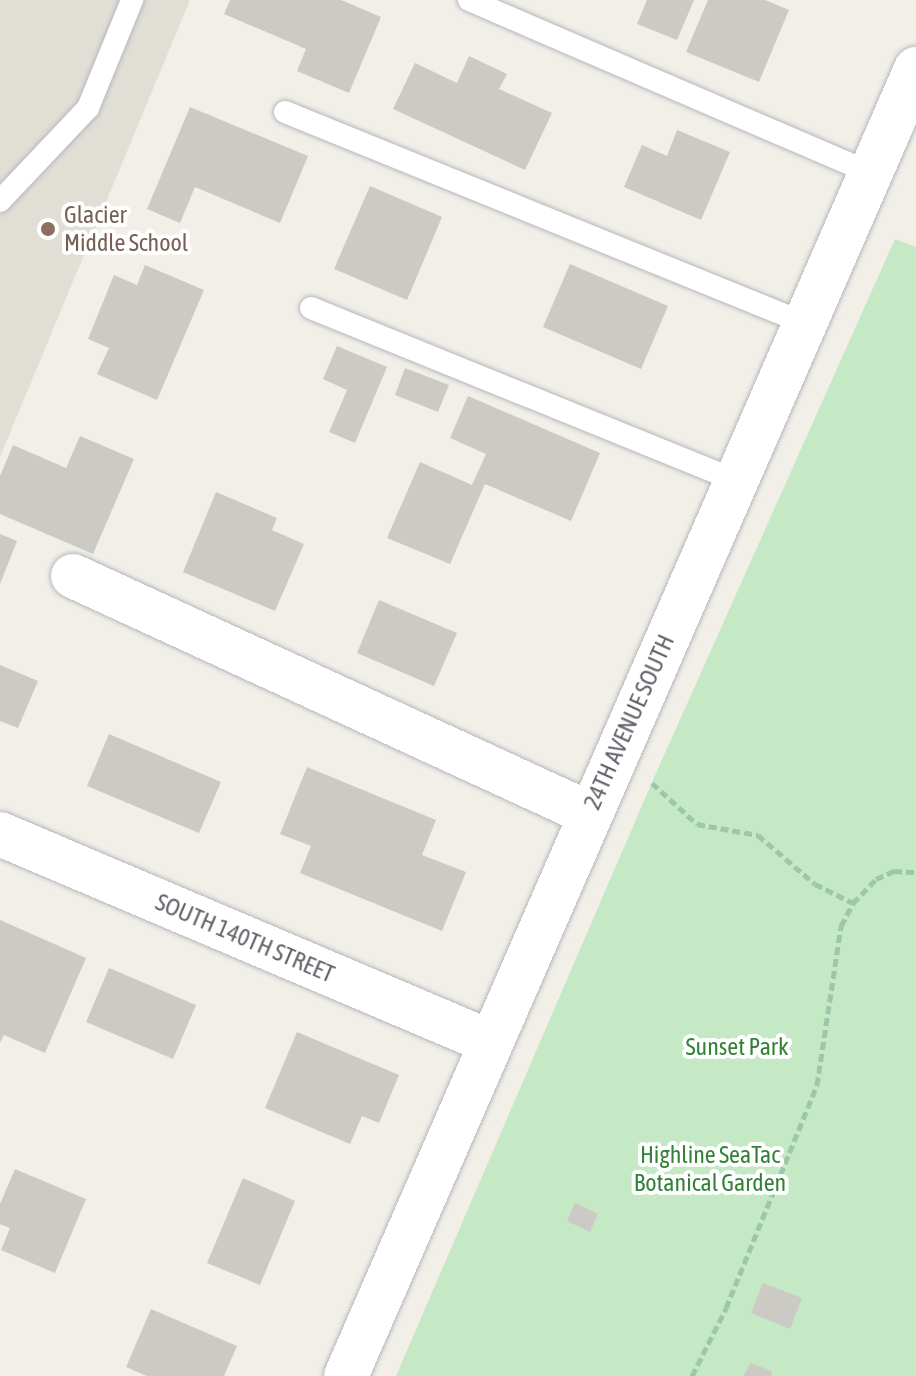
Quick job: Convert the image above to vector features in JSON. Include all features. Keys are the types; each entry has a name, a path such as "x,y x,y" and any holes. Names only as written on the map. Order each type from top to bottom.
{"street":[{"name":"24TH AVENUE SOUTH","path":"346,1376 588,813 916,69"},
{"path":"73,576 588,813"},
{"name":"SOUTH 140TH STREET","path":"0,834 490,1042"}],"lane":[{"path":"0,201 88,108 132,0"},
{"path":"469,0 870,173"},
{"path":"285,112 804,323"},
{"path":"311,308 735,480"}],"path":[{"path":"617,749 697,824 758,835 815,884 853,903"},
{"path":"692,1376 726,1308 817,1085 833,962 841,926 853,903 876,879 894,871 916,872"}],"shaded area":[{"name":"Glacier Middle School","path":"0,0 190,0 0,457"}],"green space":[{"name":"Sunset Park","path":"895,239 916,247 916,1376 396,1376 653,780"}],"building":[{"path":"230,0 341,0 381,17 349,93 297,71 306,49 224,14"},
{"path":"647,0 694,0 677,40 637,24"},
{"path":"708,0 765,0 789,10 759,82 686,52"},
{"path":"469,56 507,74 499,89 552,113 525,170 393,109 415,63 457,83"},
{"path":"190,107 308,156 280,223 195,187 180,223 147,209"},
{"path":"677,130 730,152 701,220 624,187 642,145 667,156"},
{"path":"370,186 442,217 407,300 334,269"},
{"path":"570,264 668,306 641,369 543,327"},
{"path":"145,265 204,290 157,400 97,374 109,348 88,339 114,275 137,285"},
{"path":"337,346 387,367 355,443 329,432 347,390 323,379"},
{"path":"405,368 449,385 438,412 395,395"},
{"path":"468,396 600,453 571,521 485,484 450,564 387,538 420,462 472,485 486,454 450,438"},
{"path":"80,436 134,459 93,554 0,514 0,476 13,445 66,468"},
{"path":"216,492 277,518 272,530 304,544 275,611 183,572"},
{"path":"0,534 17,541 0,584"},
{"path":"379,600 457,633 434,686 357,653"},
{"path":"0,665 38,681 18,728 0,721"},
{"path":"109,734 221,782 199,833 87,786"},
{"path":"307,767 436,820 422,855 466,872 442,931 300,873 311,846 280,834"},
{"path":"0,920 86,958 45,1053 4,1035 0,1043"},
{"path":"109,968 196,1005 173,1059 86,1022"},
{"path":"297,1032 399,1075 379,1123 362,1116 350,1144 265,1108"},
{"path":"15,1169 86,1199 55,1273 1,1250 10,1228 0,1224 0,1204"},
{"path":"243,1178 295,1201 260,1285 207,1263"},
{"path":"575,1203 598,1214 590,1232 567,1221"},
{"path":"763,1283 802,1298 790,1329 751,1313"},
{"path":"151,1309 237,1346 224,1376 147,1376 126,1367"},
{"path":"750,1363 772,1371 771,1376 744,1376"}],"place":[{"name":"Glacier Middle School","path":"48,229"}],"park label":[{"name":"Highline SeaTac Botanical Garden","path":"710,1169"}]}
